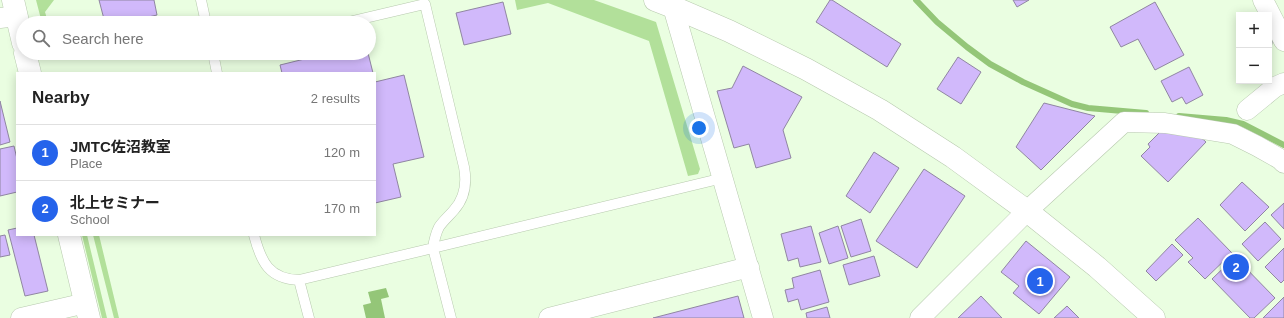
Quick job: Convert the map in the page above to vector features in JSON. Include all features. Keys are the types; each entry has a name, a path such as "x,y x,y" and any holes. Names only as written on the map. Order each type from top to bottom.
{"street":[{"path":"1263,0 1284,41"},
{"path":"666,2 723,178 763,318"},
{"path":"666,2 806,69 880,110 953,157 1027,211 1097,267 1154,318"},
{"path":"10,11 16,26"},
{"path":"27,60 30,72"},
{"path":"1247,110 1275,87 1284,82"},
{"path":"920,318 1027,211 1124,122 1165,124 1233,134 1280,159 1284,163"},
{"path":"21,318 88,310 69,236"},
{"path":"562,316 749,267"}],"lane":[{"path":"201,0 204,16"},
{"path":"374,16 425,4 466,175 466,186 462,199 440,227 435,238 433,248 451,318"},
{"path":"216,60 217,72"},
{"path":"254,236 258,250 264,263 275,275 288,279 299,280 723,178"},
{"path":"299,280 309,318"}],"shaded area":[{"path":"36,0 54,0 45,12 46,16 40,16"},
{"path":"515,0 594,0 656,22 700,169 698,174 688,176 649,41 548,3 517,10"},
{"path":"82,236 87,236 107,318 102,318"},
{"path":"93,236 99,236 119,318 114,318"},
{"path":"386,288 389,297 381,299 385,318 366,318 363,305 371,303 368,292"}],"building":[{"path":"99,0 154,0 157,15 153,16 103,16"},
{"path":"830,0 901,44 887,67 816,22"},
{"path":"1013,0 1029,0 1017,7"},
{"path":"503,2 511,34 464,45 456,13"},
{"path":"1155,2 1184,55 1155,70 1138,39 1121,47 1110,27"},
{"path":"958,57 981,72 961,104 937,89"},
{"path":"300,60 370,60 373,72 282,72 280,65"},
{"path":"743,66 802,97 783,130 791,158 756,168 749,144 734,148 717,91 732,88"},
{"path":"1189,67 1203,95 1186,104 1182,97 1172,102 1161,81"},
{"path":"404,75 424,157 393,164 401,197 376,203 376,82"},
{"path":"0,101 10,142 0,145"},
{"path":"1044,103 1095,116 1041,170 1016,147"},
{"path":"1162,130 1196,133 1206,142 1168,182 1141,156 1150,147 1148,144"},
{"path":"14,146 16,155 16,192 0,196 0,149"},
{"path":"874,152 899,168 870,213 846,196"},
{"path":"924,169 965,196 917,268 876,241"},
{"path":"1242,182 1269,207 1245,231 1220,205"},
{"path":"1284,203 1284,229 1271,215"},
{"path":"1198,218 1232,253 1205,279 1188,262 1193,258 1175,240"},
{"path":"861,219 871,251 851,257 841,226"},
{"path":"1265,222 1281,239 1258,261 1242,244"},
{"path":"811,226 821,262 800,267 798,258 788,261 781,234"},
{"path":"838,226 848,258 829,264 819,233"},
{"path":"16,228 16,236 34,236 48,291 25,296 8,230"},
{"path":"5,235 10,255 0,257 0,236"},
{"path":"1026,241 1070,277 1039,314 1013,293 1019,286 1001,272"},
{"path":"1172,244 1183,255 1156,281 1146,271"},
{"path":"1284,248 1284,280 1281,283 1265,267"},
{"path":"874,256 880,276 849,285 843,265"},
{"path":"1235,257 1275,298 1254,318 1250,318 1212,279"},
{"path":"820,270 829,302 801,310 798,299 788,302 785,290 794,288 792,278"},
{"path":"738,296 744,318 653,318"},
{"path":"981,296 1002,318 958,318"},
{"path":"1284,297 1284,318 1263,318"},
{"path":"1067,306 1079,318 1054,318"},
{"path":"827,307 830,318 807,318 806,313"}],"waterway":[{"path":"916,0 937,22 967,47 990,64 1023,82 1072,104 1088,108 1146,113"},
{"path":"1179,116 1226,120 1243,124 1284,145"}],"place":[{"name":"北上セミナー","path":"1236,267"},
{"name":"JMTC佐沼教室","path":"1040,281"}]}
